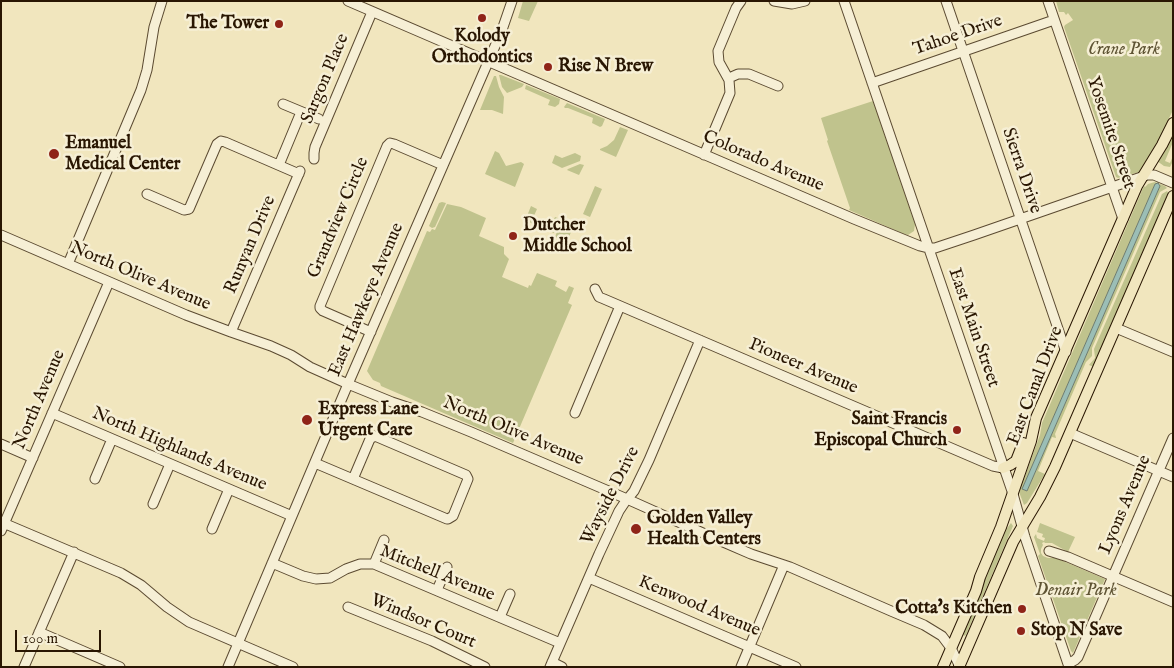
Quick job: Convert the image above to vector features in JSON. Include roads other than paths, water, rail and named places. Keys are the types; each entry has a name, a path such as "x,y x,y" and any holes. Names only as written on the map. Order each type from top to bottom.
{"main road":[{"name":"East Canal Drive","path":"943,667 1001,526 1031,441 1036,418 1137,186 1173,123"},
{"path":"960,666 1011,547 1047,484 1173,196"},
{"path":"1003,468 1016,461 1036,418"}],"street":[{"path":"68,264 141,90 147,70 154,28 162,1"},
{"name":"Colorado Avenue","path":"348,1 928,248"},
{"name":"East Hawkeye Avenue","path":"228,667 348,384 505,23 512,1"},
{"path":"704,154 729,96 729,78 717,57 736,8 741,1"},
{"path":"774,1 789,4 805,1"},
{"name":"East Main Street","path":"844,1 1069,665"},
{"name":"Sierra Drive","path":"946,1 1066,352"},
{"name":"Yosemite Street","path":"1048,1 1123,219"},
{"name":"Sargon Place","path":"314,159 314,149 372,12"},
{"name":"Tahoe Drive","path":"872,84 1054,20"},
{"path":"729,78 738,74 749,74 778,86"},
{"path":"283,104 319,119"},
{"path":"147,194 186,211 190,207 220,141 278,165 301,112"},
{"name":"Grandview Circle","path":"371,332 321,310 320,306 387,146 390,143 394,144 443,165"},
{"name":"Runyan Drive","path":"231,332 300,172 278,165"},
{"path":"928,248 934,248 1149,174 1173,183"},
{"path":"906,240 916,234 918,221"},
{"name":"North Olive Avenue","path":"1,235 186,315 280,350 310,367 348,384 472,432 751,554 784,565 887,608 942,636 951,648 960,666"},
{"name":"North Avenue","path":"2,525 109,282"},
{"name":"Pioneer Avenue","path":"595,289 599,297 993,466 1003,468"},
{"path":"575,413 620,306"},
{"path":"1116,328 1173,352"},
{"name":"Wayside Drive","path":"551,665 619,511 634,490 649,460 700,340"},
{"name":"North Highlands Avenue","path":"52,413 292,516"},
{"path":"1070,433 1173,477"},
{"path":"315,462 353,479 447,519 453,516 468,481 466,475 377,436 373,436 370,439 353,479"},
{"name":"Lyons Avenue","path":"1069,665 1078,657 1173,438"},
{"path":"95,479 112,439"},
{"path":"1,444 33,458"},
{"path":"153,504 170,464"},
{"path":"212,529 229,489"},
{"path":"2,525 74,552 126,575 141,584 167,607 183,618 293,667"},
{"path":"374,564 384,540"},
{"path":"1049,550 1173,602"},
{"path":"24,667 74,552"},
{"name":"Mitchell Avenue","path":"272,563 303,576 316,579 330,578 360,564 374,564 560,643"},
{"path":"741,667 784,565"},
{"path":"437,590 447,567"},
{"name":"Kenwood Avenue","path":"589,578 796,667"},
{"path":"500,617 510,594"},
{"name":"Windsor Court","path":"348,607 432,641 485,667"},
{"path":"39,632 120,667"},
{"path":"551,665 562,667"}],"water":[{"path":"1158,183 1160,186 1027,491 1022,489 1155,184"}],"place":[{"name":"Kolody Orthodontics","path":"482,18"},
{"name":"The Tower","path":"279,24"},
{"name":"Rise N Brew","path":"548,67"},
{"name":"Emanuel Medical Center","path":"54,154"},
{"name":"Dutcher Middle School","path":"513,236"},
{"name":"Express Lane Urgent Care","path":"307,420"},
{"name":"Saint Francis Episcopal Church","path":"957,430"},
{"name":"Golden Valley Health Centers","path":"636,529"},
{"name":"Cotta's Kitchen","path":"1022,609"},
{"name":"Stop N Save","path":"1021,631"}],"park label":[{"name":"Crane Park","path":"1124,50"},
{"name":"Denair Park","path":"1076,591"}]}
